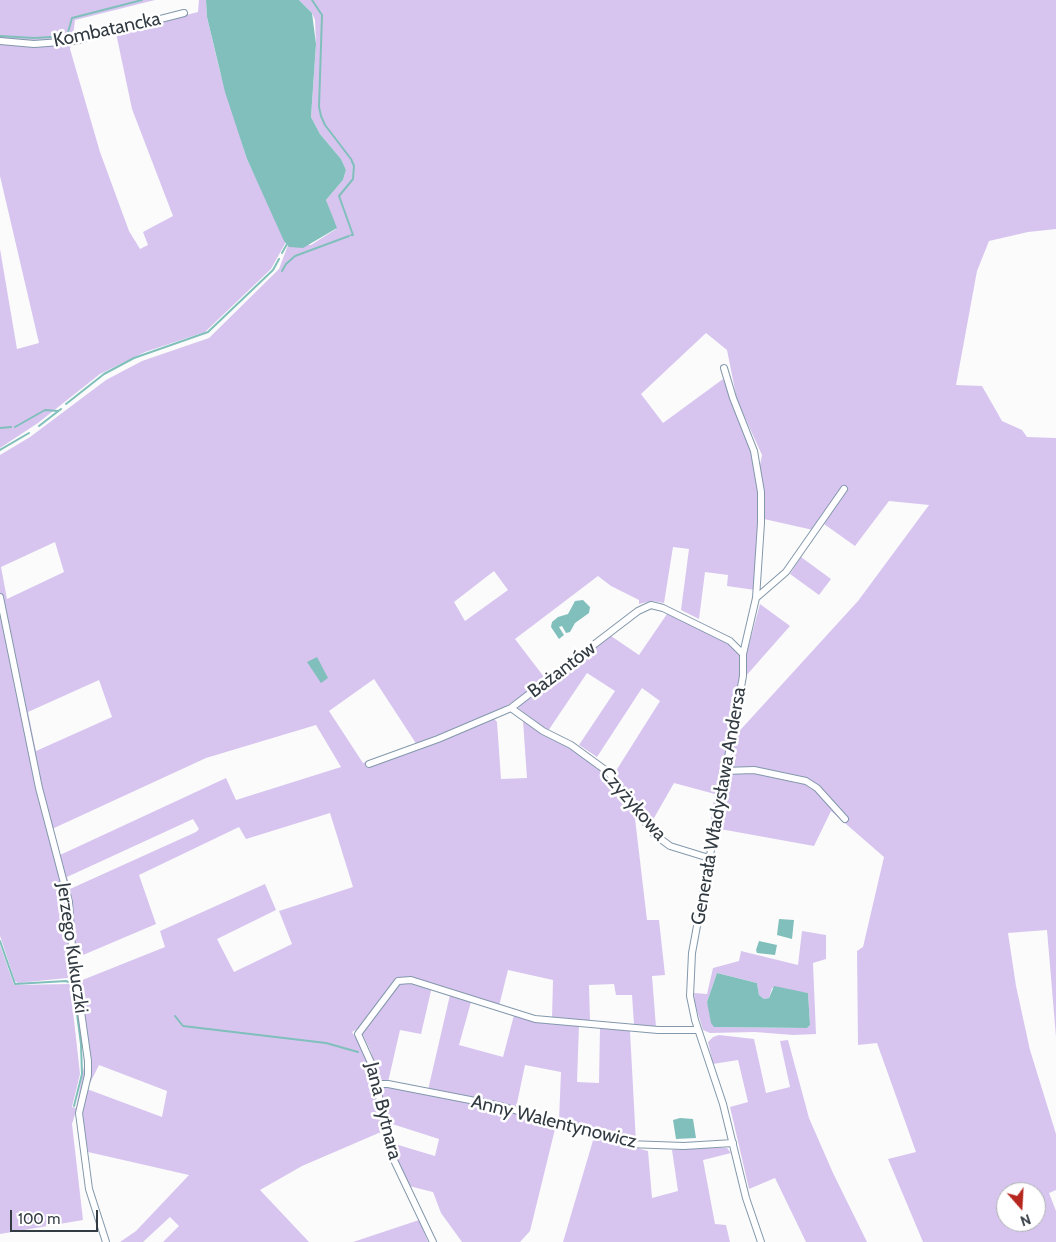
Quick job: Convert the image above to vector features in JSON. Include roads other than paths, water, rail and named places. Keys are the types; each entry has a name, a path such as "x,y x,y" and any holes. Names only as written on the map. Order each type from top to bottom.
{"street":[{"name":"Kombatancka","path":"0,41 34,44 74,41 184,13"},
{"name":"Generała Władysława Andersa","path":"724,368 733,398 751,441 760,483 762,515 756,598 743,654 743,676 690,969 691,1003 733,1144 746,1198 761,1242"},
{"path":"756,598 786,572 844,489"},
{"name":"Jerzego Kukuczki","path":"0,597 39,788 69,902 72,948 88,1061 88,1075 79,1114 90,1189 106,1242"},
{"name":"Bażantów","path":"369,764 438,739 511,708 638,611 651,605 663,608 730,642 738,647 743,654"},
{"name":"Czyżykowa","path":"511,708 543,731 571,745 608,772 654,834 670,846 709,858"},
{"path":"726,771 754,770 806,781 817,788 846,819"},
{"name":"Jana Bytnara","path":"433,1242 392,1156 371,1059 358,1034 396,983 404,979 535,1019 658,1030 698,1030"},
{"name":"Anny Walentynowicz","path":"377,1084 388,1084 501,1106 627,1144 684,1146 733,1144"}],"water":[{"path":"206,0 299,0 312,13 316,44 311,117 320,134 341,159 346,170 343,180 326,200 337,228 303,248 289,247 284,241 247,159 225,92 207,17"},
{"path":"583,600 590,607 589,613 575,623 570,632 566,633 562,626 559,627 564,635 559,639 551,627 552,622 558,617 568,614 575,601"},
{"path":"317,657 328,678 321,683 307,662"},
{"path":"779,919 794,920 792,939 777,935"},
{"path":"759,941 777,945 775,955 757,953"},
{"path":"717,973 757,983 759,995 764,999 769,998 774,986 808,993 810,1025 807,1028 714,1027 711,1023 707,1002"},
{"path":"680,1118 693,1119 696,1138 676,1139 673,1120"}],"waterway":[{"path":"0,36 34,38 67,36 72,18 142,0"},
{"path":"312,0 322,15 319,107 321,116 325,125 351,159 354,166 353,179 339,196 353,235 351,235"},
{"path":"282,271 286,264 295,256 349,236"},
{"path":"282,253 287,244"},
{"path":"66,404 104,374 134,358 208,332 273,270 279,259"},
{"path":"39,426 61,409"},
{"path":"15,427 45,410 58,411"},
{"path":"0,428 11,427"},
{"path":"0,450 29,433"},
{"path":"0,941 15,984 66,981 73,984 81,1044 82,1074 74,1106"},
{"path":"175,1016 183,1026 326,1043 358,1052"}]}
